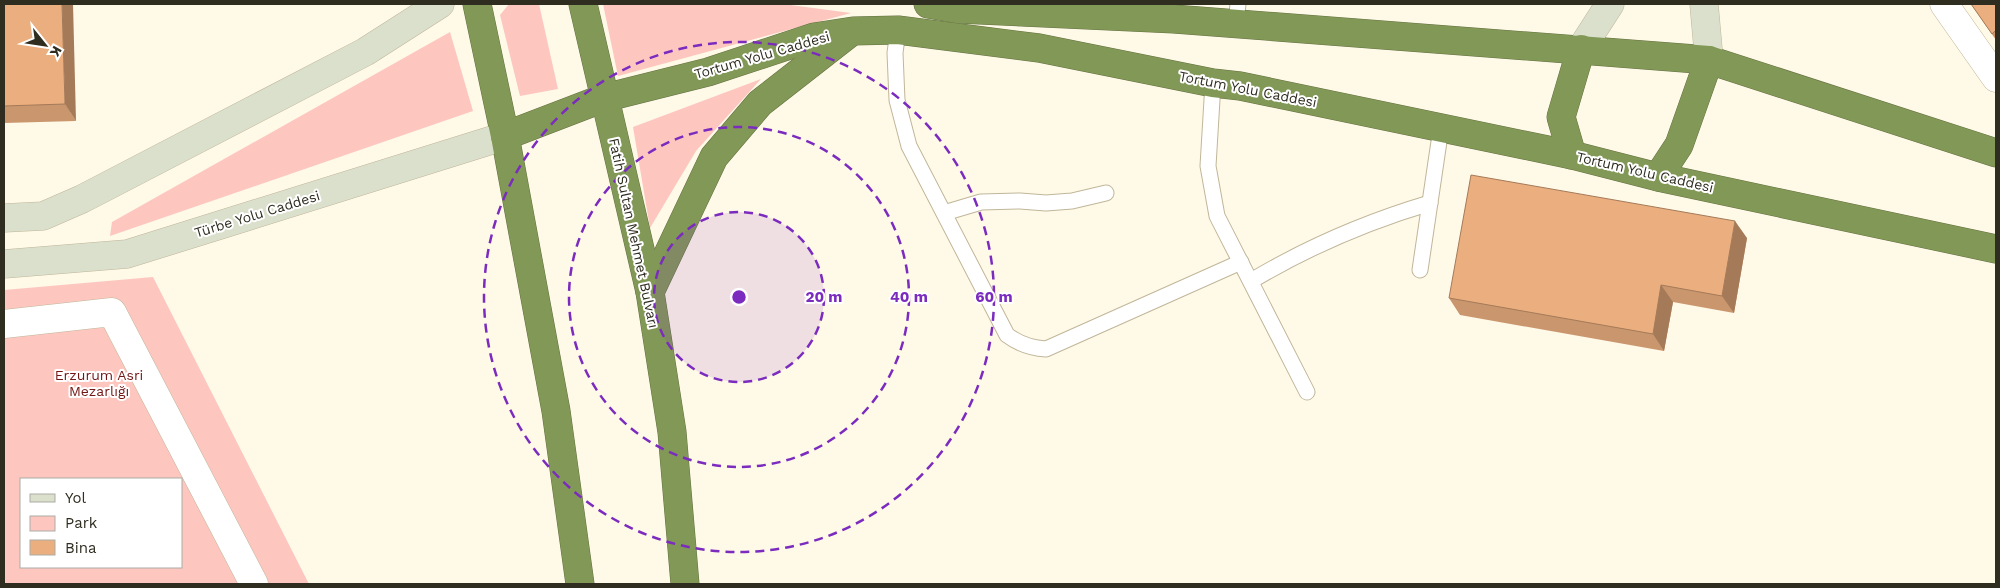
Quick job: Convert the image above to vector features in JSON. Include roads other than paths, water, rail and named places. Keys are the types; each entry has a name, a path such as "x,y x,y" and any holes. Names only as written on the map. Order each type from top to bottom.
{"highway":[{"path":"477,4 505,136 556,411 580,584"},
{"name":"Fatih Sultan Mehmet Bulvarı","path":"584,4 604,98 650,292 672,432 685,584"},
{"path":"928,4 956,9 1237,14 1709,60 1996,153"},
{"name":"Tortum Yolu Caddesi","path":"505,136 604,98 708,72 814,37 853,31 898,30 1039,48 1214,83 1240,86 1572,155 1658,177 1996,249"},
{"path":"650,292 714,157 760,103 853,31"},
{"path":"1572,155 1561,117 1581,49"},
{"path":"1658,177 1678,145 1709,60"}],"street":[{"path":"4,218 42,216 82,198 366,52 440,4"},
{"path":"1581,49 1610,4"},
{"path":"1704,4 1709,60"},
{"path":"1944,4 1996,78"},
{"name":"Türbe Yolu Caddesi","path":"4,264 127,254 505,136"},
{"path":"4,324 112,312 254,584"}],"lane":[{"path":"898,30 895,76 897,100 909,146 1007,334 1023,345 1046,348 1241,262"},
{"path":"1214,83 1208,166 1218,216 1307,392"},
{"path":"1420,270 1441,128"},
{"path":"944,213 981,202 1072,201 1106,193"},
{"path":"1251,281 1282,262 1347,231 1430,203"}],"park label":[{"name":"Erzurum Asri Mezarlığı","path":"99,384"}]}
